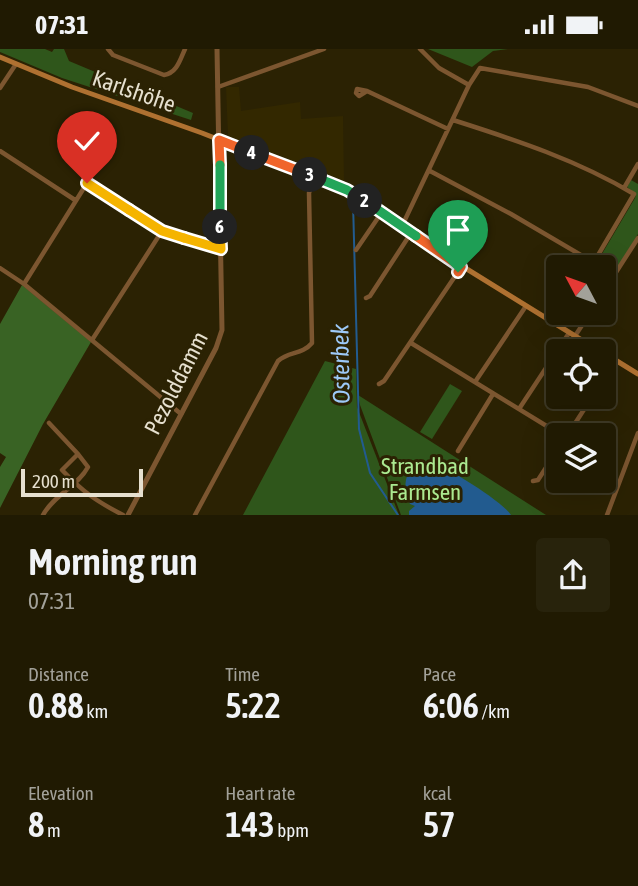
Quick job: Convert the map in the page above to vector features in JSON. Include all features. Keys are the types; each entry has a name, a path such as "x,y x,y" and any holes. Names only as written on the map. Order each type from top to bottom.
{"main road":[{"name":"Karlshöhe","path":"0,57 72,87 347,190 461,267 579,339"},
{"name":"Karlshöhe","path":"616,361 638,374"}],"street":[{"path":"108,49 113,55 164,75 175,70 184,49"},
{"name":"Pezolddamm","path":"128,515 221,336 217,49"},
{"path":"218,87 324,49"},
{"path":"420,49 439,68 470,85"},
{"path":"0,88 16,64"},
{"path":"402,226 477,70 482,68 588,87 638,106"},
{"path":"367,91 448,129"},
{"path":"453,120 536,146 634,194 598,255"},
{"path":"0,151 75,200"},
{"path":"624,188 638,164"},
{"path":"429,171 582,255"},
{"path":"195,515 278,361 282,357 302,352 312,342 309,193 314,176"},
{"path":"630,177 638,182"},
{"path":"24,283 87,183 162,231 221,249"},
{"path":"356,250 382,212"},
{"path":"92,339 162,231"},
{"path":"366,299 411,233"},
{"path":"616,272 638,238"},
{"path":"379,383 384,381 411,343 461,267"},
{"path":"0,268 24,283 181,414"},
{"path":"475,382 526,306"},
{"path":"519,409 580,325"},
{"path":"411,343 546,425"},
{"path":"458,451 493,394"},
{"path":"43,515 48,506 88,467 49,423"},
{"path":"607,515 638,433"},
{"path":"78,454 62,470 90,498 123,515"},
{"path":"533,481 538,480 546,468"}],"shaded area":[{"path":"226,87 239,87 241,111 300,102 301,119 343,116 344,181 228,136"}],"green space":[{"path":"0,49 45,49 52,52 54,49 64,49 69,61 193,113 191,120 62,78 0,52"},
{"path":"428,49 508,49 493,51 472,67"},
{"path":"631,180 638,184 638,234 616,270 616,255 601,255 635,198 636,194 627,187"},
{"path":"22,285 91,342 43,424 0,508 0,467 6,457 0,453 0,324"},
{"path":"325,361 356,369 357,407 399,515 243,515"},
{"path":"450,384 462,391 432,439 420,432"},
{"name":"Strandbad Farmsen","path":"358,395 546,515 401,515"}],"water":[{"path":"427,461 472,484 511,515 409,515 409,511 415,506 410,504 407,497 407,477 414,466"}],"waterway":[{"name":"Osterbek","path":"353,202 359,429 370,473 398,515"}],"route":[{"path":"87,183 162,231 221,249 219,140 347,190 461,267 458,272"}]}
